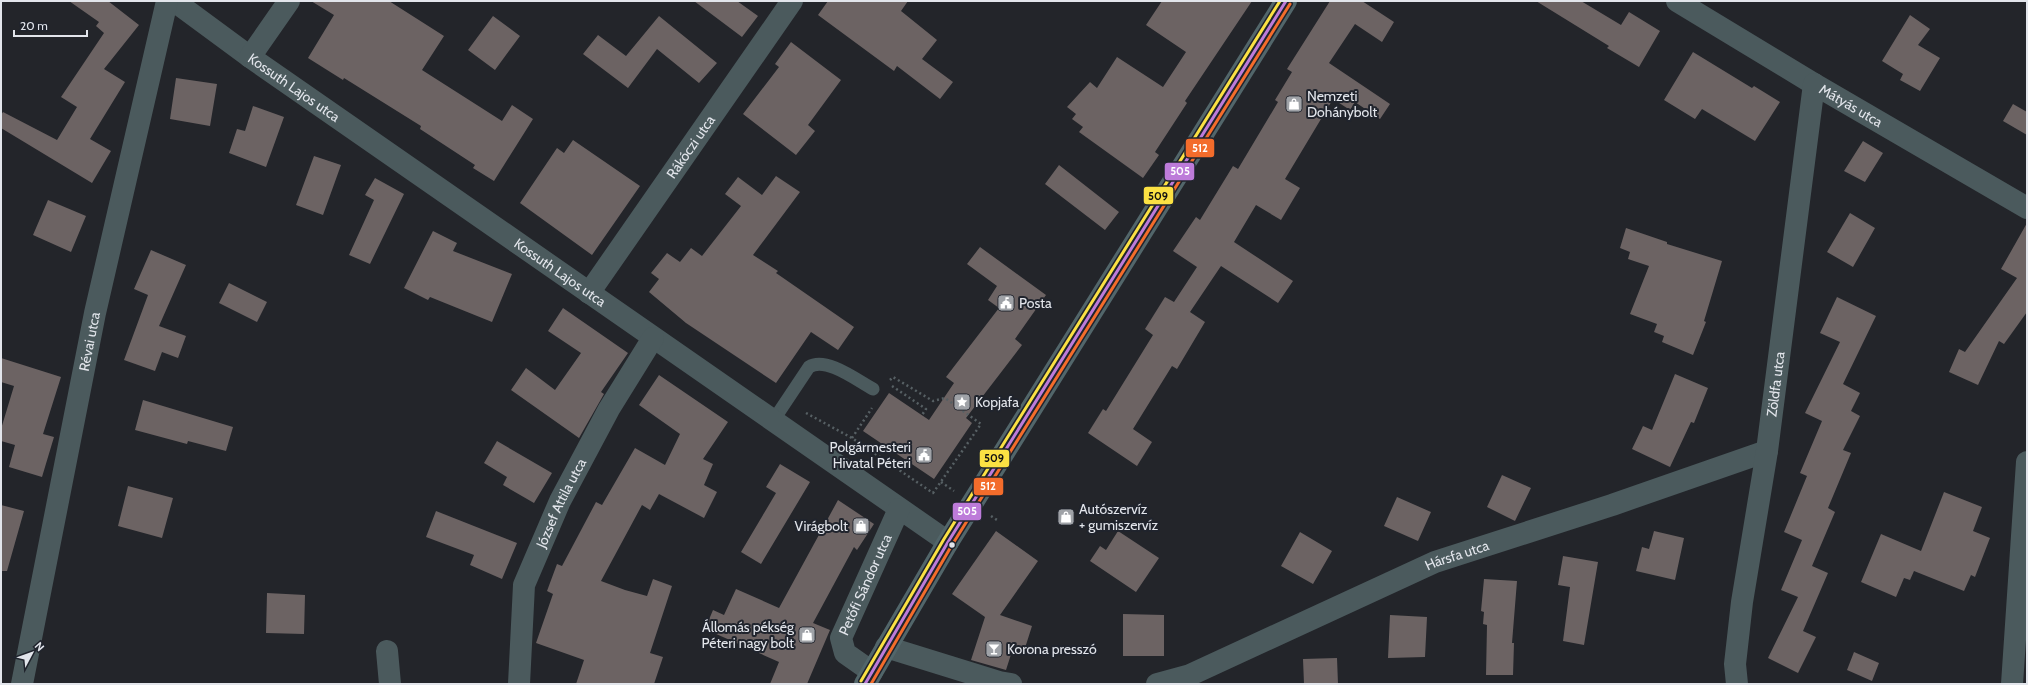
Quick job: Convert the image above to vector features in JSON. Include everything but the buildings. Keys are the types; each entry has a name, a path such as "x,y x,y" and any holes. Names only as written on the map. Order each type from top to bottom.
{"main road":[{"name":"Petőfi Sándor utca","path":"868,678 948,542 1286,1"}],"street":[{"name":"Révai utca","path":"22,684 95,313 166,1"},
{"name":"Kossuth Lajos utca","path":"174,1 250,56 653,338 948,542"},
{"path":"250,56 289,1"},
{"name":"Rákóczi utca","path":"589,293 792,1"},
{"name":"Mátyás utca","path":"1677,1 1814,84 2027,208"},
{"name":"Zöldfa utca","path":"1737,684 1736,664 1742,602 1767,451 1814,84"},
{"name":"József Attila utca","path":"519,684 524,585 560,501 609,409 653,338"},
{"name":"Hársfa utca","path":"1157,684 1190,675 1435,562 1612,505 1767,451"},
{"path":"2012,684 2027,462"},
{"name":"Petőfi Sándor utca","path":"868,678 845,653 841,638 899,509"},
{"path":"886,647 999,682 1011,684"},
{"path":"387,651 390,684"}],"lane":[{"path":"773,421 809,367 814,364 826,365 839,370 873,390"}],"path":[{"path":"785,401 852,438 933,493 981,424 945,398 933,401 893,377"},
{"path":"888,384 926,409 922,415"}],"transit line":[{"name":"509","path":"861,681 944,539 1280,1"},
{"name":"505","path":"865,684 948,542 1286,1"},
{"name":"512","path":"871,684 952,545 1290,4"}],"place":[{"name":"Nemzeti Dohánybolt","path":"1294,104"},
{"name":"Posta","path":"1006,303"},
{"name":"Kopjafa","path":"962,402"},
{"name":"Polgármesteri Hivatal Péteri","path":"924,455"},
{"name":"Autószervíz + gumiszervíz","path":"1066,517"},
{"name":"Virágbolt","path":"861,526"},
{"name":"Állomás pékség Péteri nagy bolt","path":"807,635"},
{"name":"Korona presszó","path":"994,649"}]}
